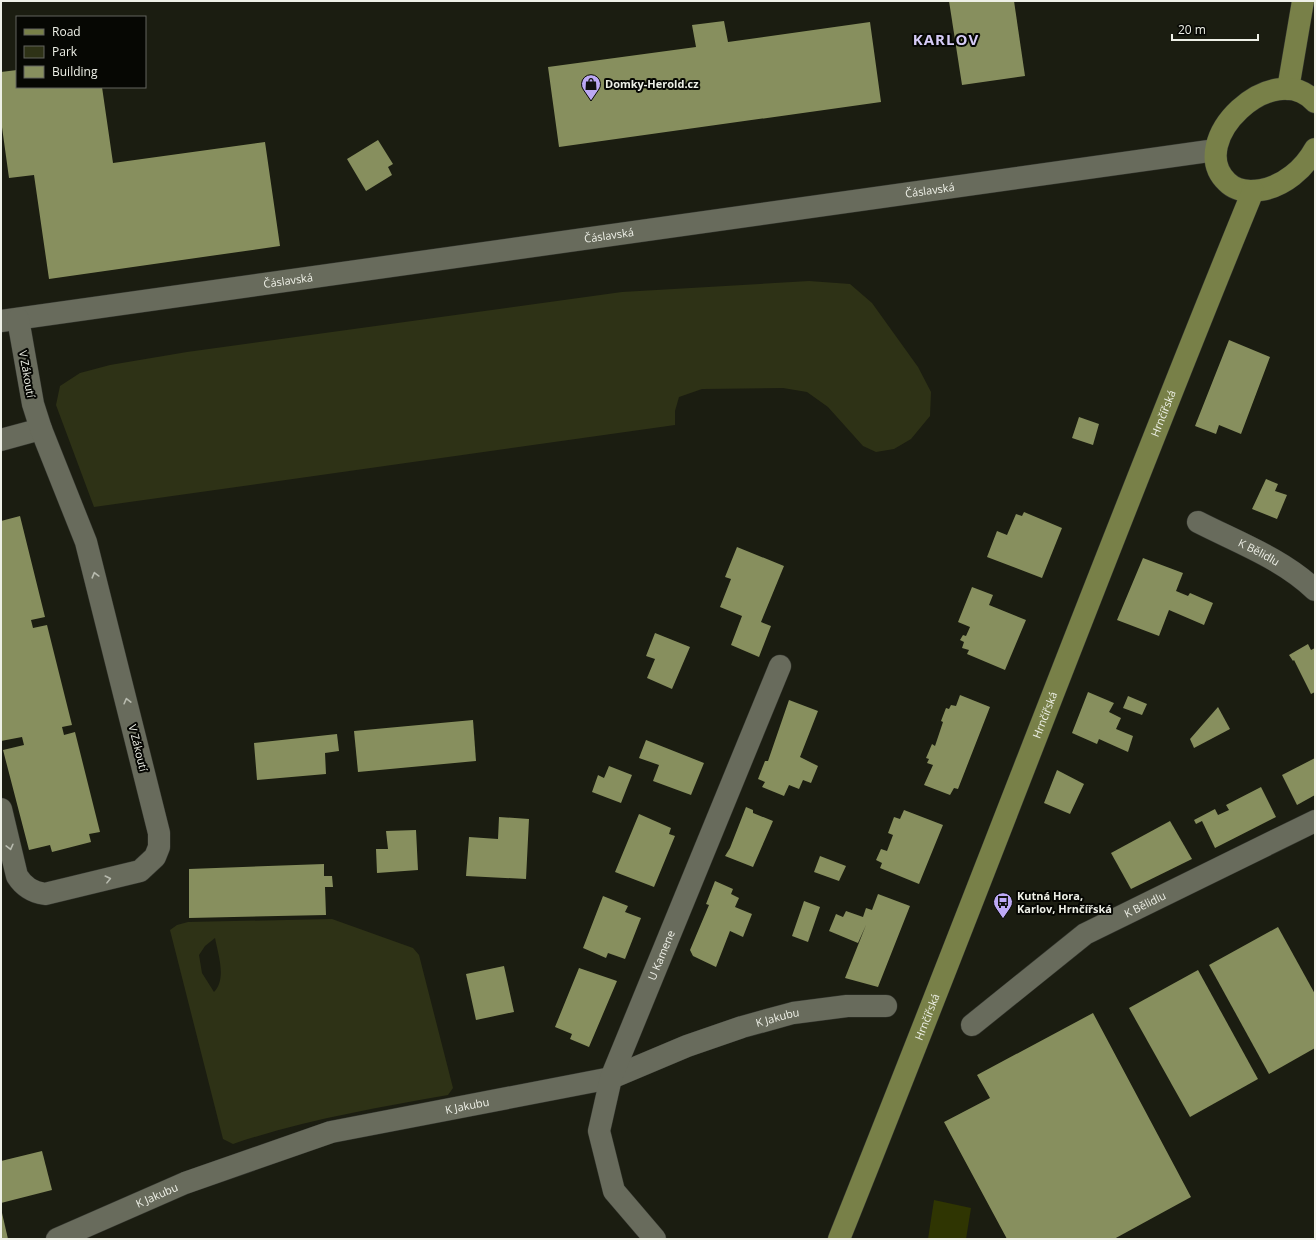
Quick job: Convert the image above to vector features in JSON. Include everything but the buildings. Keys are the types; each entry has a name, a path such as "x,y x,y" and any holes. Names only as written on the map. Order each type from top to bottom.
{"main road":[{"path":"1288,89 1303,1"},
{"path":"1315,102 1303,92 1288,89 1272,91 1259,96 1243,106 1224,128 1216,150 1217,166 1223,178 1230,185 1237,188 1253,191 1271,188 1286,180 1302,168 1315,149"},
{"name":"Hrnčířská","path":"839,1239 934,1002 1130,496 1253,191"}],"street":[{"name":"Čáslavská","path":"9,320 1216,150"},
{"name":"V Zákoutí","path":"1,809 17,876 32,892 45,894 140,871 155,857 159,847 160,833 86,542 41,429 9,320"},
{"path":"1,440 41,429"},
{"name":"K Bělidlu","path":"1198,522 1256,551 1303,579 1315,590"},
{"name":"U Kamene","path":"655,1239 614,1191 599,1131 611,1078 780,666"},
{"name":"K Bělidlu","path":"972,1026 1085,934 1315,821"},
{"name":"K Jakubu","path":"57,1239 185,1183 331,1132 611,1078 687,1046 742,1027 793,1013 847,1006 886,1006"}],"green space":[{"path":"809,281 850,284 872,303 918,367 931,392 930,416 911,439 894,449 876,452 863,446 828,407 807,392 783,388 702,389 679,397 675,411 675,425 94,507 56,405 60,386 80,373 110,365 187,352 622,292"},
{"path":"332,919 413,948 419,955 453,1088 448,1095 313,1121 233,1144 223,1139 170,930 177,925 188,922","holes":["215,938 221,973 218,987 214,992 202,973 199,955 205,946"]}],"shaded area":[{"path":"934,1200 971,1208 966,1239 928,1239"}],"place":[{"name":"Domky-Herold.cz","path":"591,101"},
{"name":"Kutná Hora, Karlov, Hrnčířská","path":"1003,919"}],"district":[{"name":"KARLOV","path":"946,40"}]}
